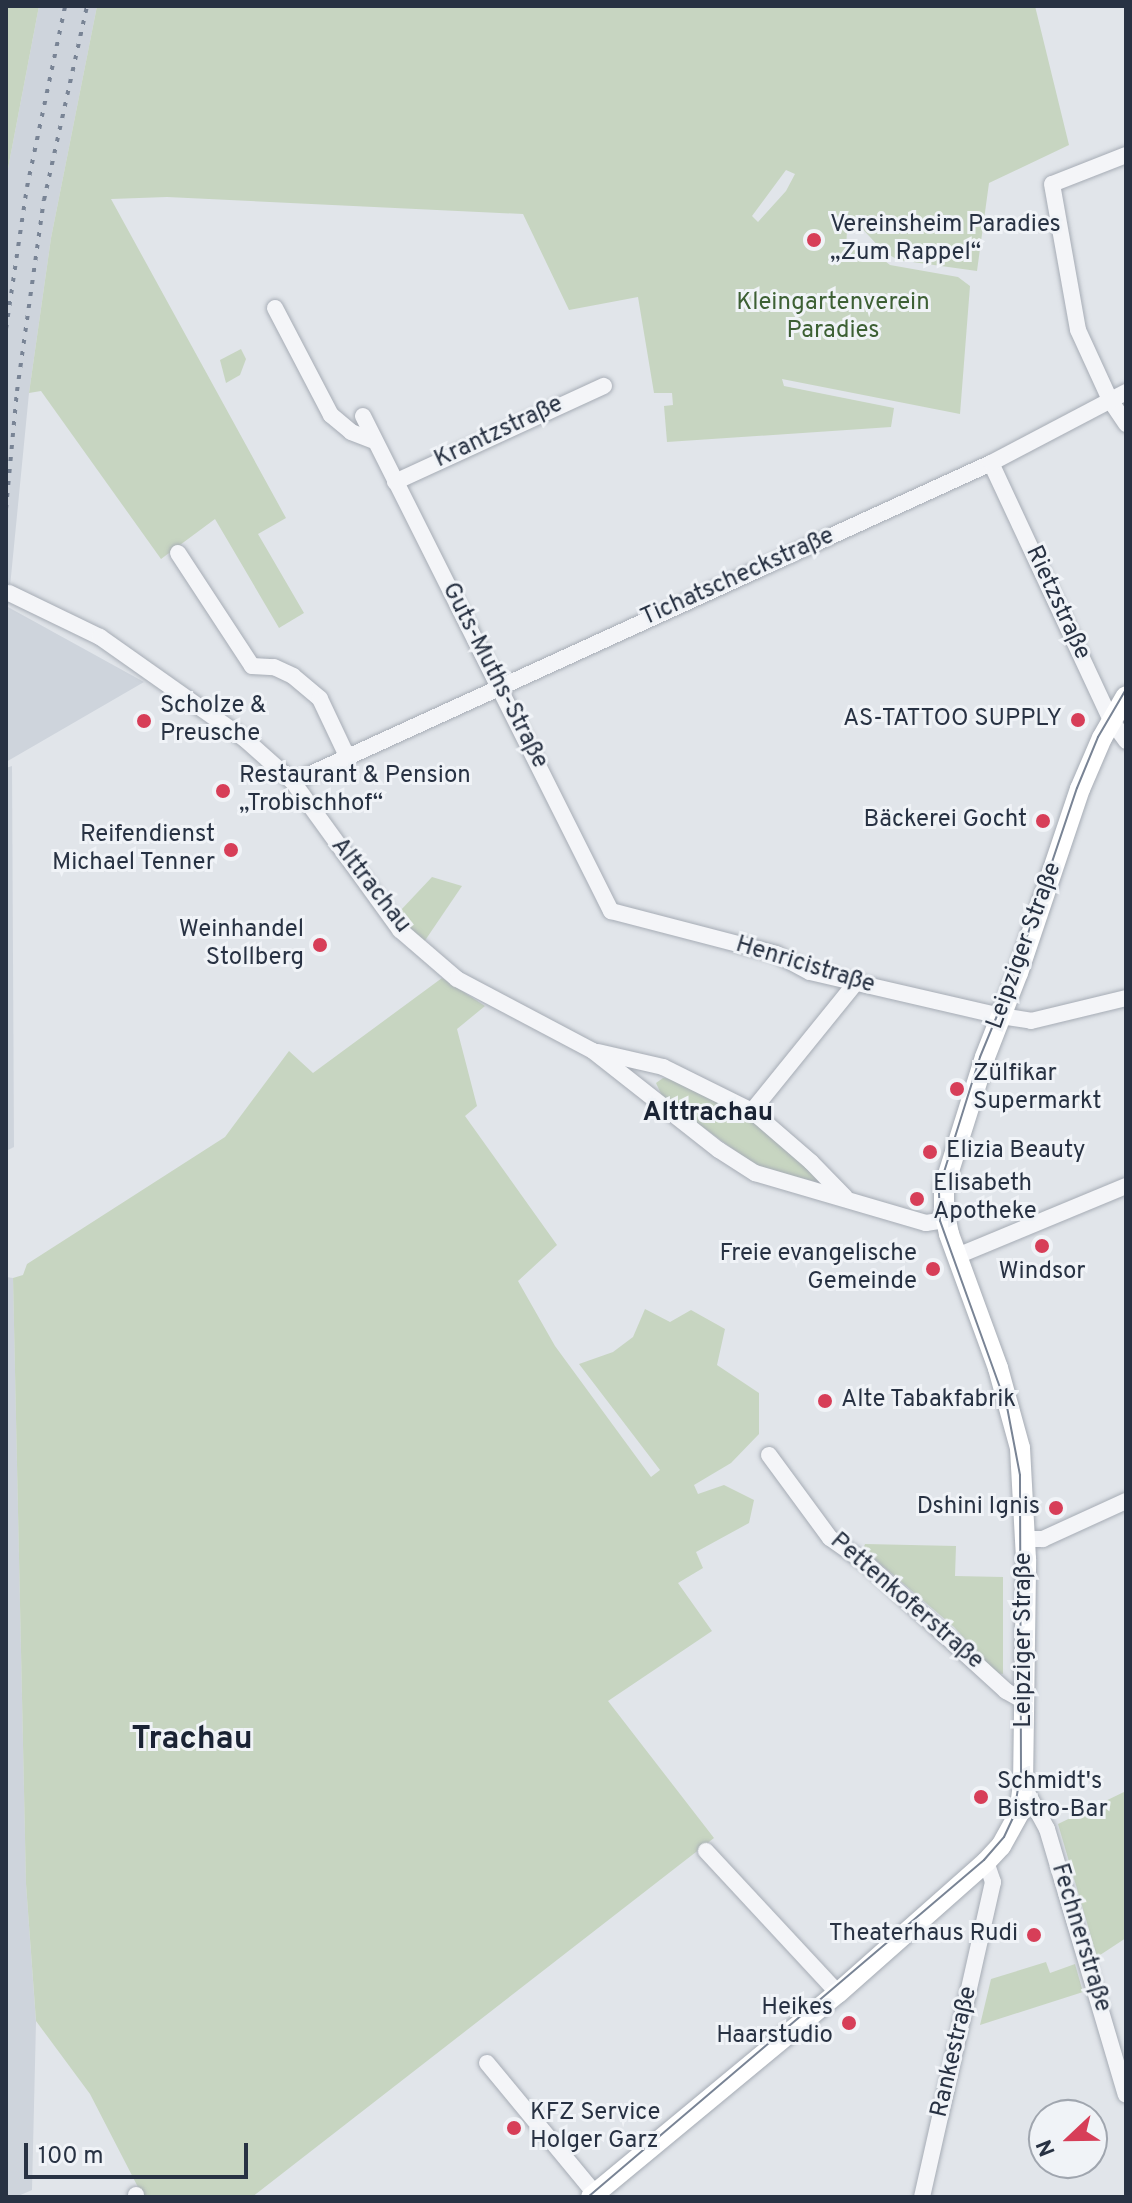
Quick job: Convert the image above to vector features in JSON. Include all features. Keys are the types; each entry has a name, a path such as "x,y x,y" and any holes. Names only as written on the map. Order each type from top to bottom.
{"main road":[{"name":"Leipziger Straße","path":"595,2196 838,1993 986,1862 1012,1830 1023,1785 1025,1539 1020,1448 1011,1407 945,1220 943,1198 949,1166 1080,789 1111,720 1126,696"}],"street":[{"path":"1126,155 1052,184 1078,330 1110,400 1126,424"},
{"path":"275,308 331,415 351,432 374,441"},
{"name":"Krantzstraße","path":"395,482 604,386"},
{"name":"Tichatscheckstraße","path":"293,782 991,463 1126,392"},
{"name":"Guts-Muths-Straße","path":"363,416 611,911"},
{"name":"Rietzstraße","path":"991,463 1111,720 1126,741"},
{"path":"178,553 252,666 274,667 293,676 320,699 347,756"},
{"name":"Alttrachau","path":"9,593 100,637 246,740 293,782 400,930 457,979 593,1051 719,1150 755,1173 926,1223 945,1220"},
{"name":"Henricistraße","path":"611,911 776,954 810,972 1001,1016 1031,1021 1126,998"},
{"path":"752,1111 855,984"},
{"name":"Alttrachau","path":"593,1051 663,1067 752,1111 811,1162 847,1200"},
{"path":"957,1256 1126,1186"},
{"name":"Pettenkoferstraße","path":"769,1455 830,1538 879,1574 1006,1691 1024,1701"},
{"path":"1025,1539 1043,1539 1126,1501"},
{"name":"Fechnerstraße","path":"1023,1785 1047,1829 1126,2095"},
{"path":"706,1851 838,1993"},
{"name":"Rankestraße","path":"922,2197 993,1882 986,1862"},
{"path":"487,2063 595,2196"}],"shaded area":[{"path":"39,6 97,6 51,238 29,393 8,607 144,682 6,762 6,179"},
{"path":"12,766 14,1147 6,1151 6,768"},
{"path":"6,1277 13,1278 26,1884 36,2022 32,2190 16,2197 6,2197"}],"green space":[{"path":"6,6 39,6 6,179"},
{"name":"Kleingartenverein Paradies","path":"97,6 1035,6 1069,145 989,183 977,271 898,260 883,251 856,222 847,231 846,249 875,253 890,265 958,277 970,286 960,414 782,379 784,386 894,408 891,427 667,442 664,406 673,405 672,393 654,393 638,297 569,310 523,214 167,197 111,199 286,518 258,534 304,613 279,628 215,519 161,559 41,391 29,393 51,238","holes":["786,170 795,174 786,191 758,222 752,216"]},
{"path":"241,349 246,359 240,375 226,383 220,360"},
{"path":"432,877 462,886 424,942 402,919 400,911"},
{"path":"442,978 485,1006 457,1029 477,1106 465,1116 557,1245 518,1281 555,1346 651,1477 660,1470 579,1364 613,1352 633,1337 645,1309 670,1322 691,1310 725,1329 717,1365 759,1393 759,1434 731,1463 694,1485 698,1494 724,1485 754,1500 749,1523 696,1552 703,1568 678,1583 712,1631 608,1701 714,1838 252,2197 147,2197 140,2191 90,2094 36,2021 26,1884 13,1278 23,1275 27,1264 225,1137 289,1051 313,1073"},
{"path":"663,1078 674,1079 747,1117 819,1176 821,1183 759,1168 663,1098 656,1083"},
{"path":"865,1544 956,1546 955,1576 1003,1577 1003,1674 996,1673 954,1627 863,1549"},
{"path":"1126,1791 1126,1938 1097,1957 1058,1824"},
{"path":"1046,1962 1050,1973 1075,1964 1083,1992 980,2025 991,1979"}],"tram line":[{"path":"588,2197 984,1860 1004,1837 1013,1818 1021,1771 1020,1475 1007,1407 940,1221 939,1188 980,1057 1015,972 1077,788 1098,737 1126,689"}],"railway":[{"path":"6,329 27,187 65,6"},
{"path":"6,509 17,391 44,200 87,6"}],"place":[{"name":"Vereinsheim Paradies „Zum Rappel“","path":"814,240"},
{"name":"AS-TATTOO SUPPLY","path":"1078,720"},
{"name":"Scholze & Preusche","path":"144,721"},
{"name":"Restaurant & Pension „Trobischhof“","path":"223,791"},
{"name":"Bäckerei Gocht","path":"1043,821"},
{"name":"Reifendienst Michael Tenner","path":"231,850"},
{"name":"Weinhandel Stollberg","path":"320,945"},
{"name":"Zülfikar Supermarkt","path":"957,1089"},
{"name":"Elizia Beauty","path":"930,1152"},
{"name":"Elisabeth Apotheke","path":"917,1199"},
{"name":"Windsor","path":"1042,1246"},
{"name":"Freie evangelische Gemeinde","path":"933,1269"},
{"name":"Alte Tabakfabrik","path":"825,1401"},
{"name":"Dshini Ignis","path":"1056,1508"},
{"name":"Schmidt's Bistro-Bar","path":"981,1797"},
{"name":"Theaterhaus Rudi","path":"1034,1935"},
{"name":"Heikes Haarstudio","path":"849,2023"},
{"name":"KFZ Service Holger Garz","path":"514,2128"}],"district":[{"name":"Alttrachau","path":"708,1114"},
{"name":"Trachau","path":"192,1740"}]}
